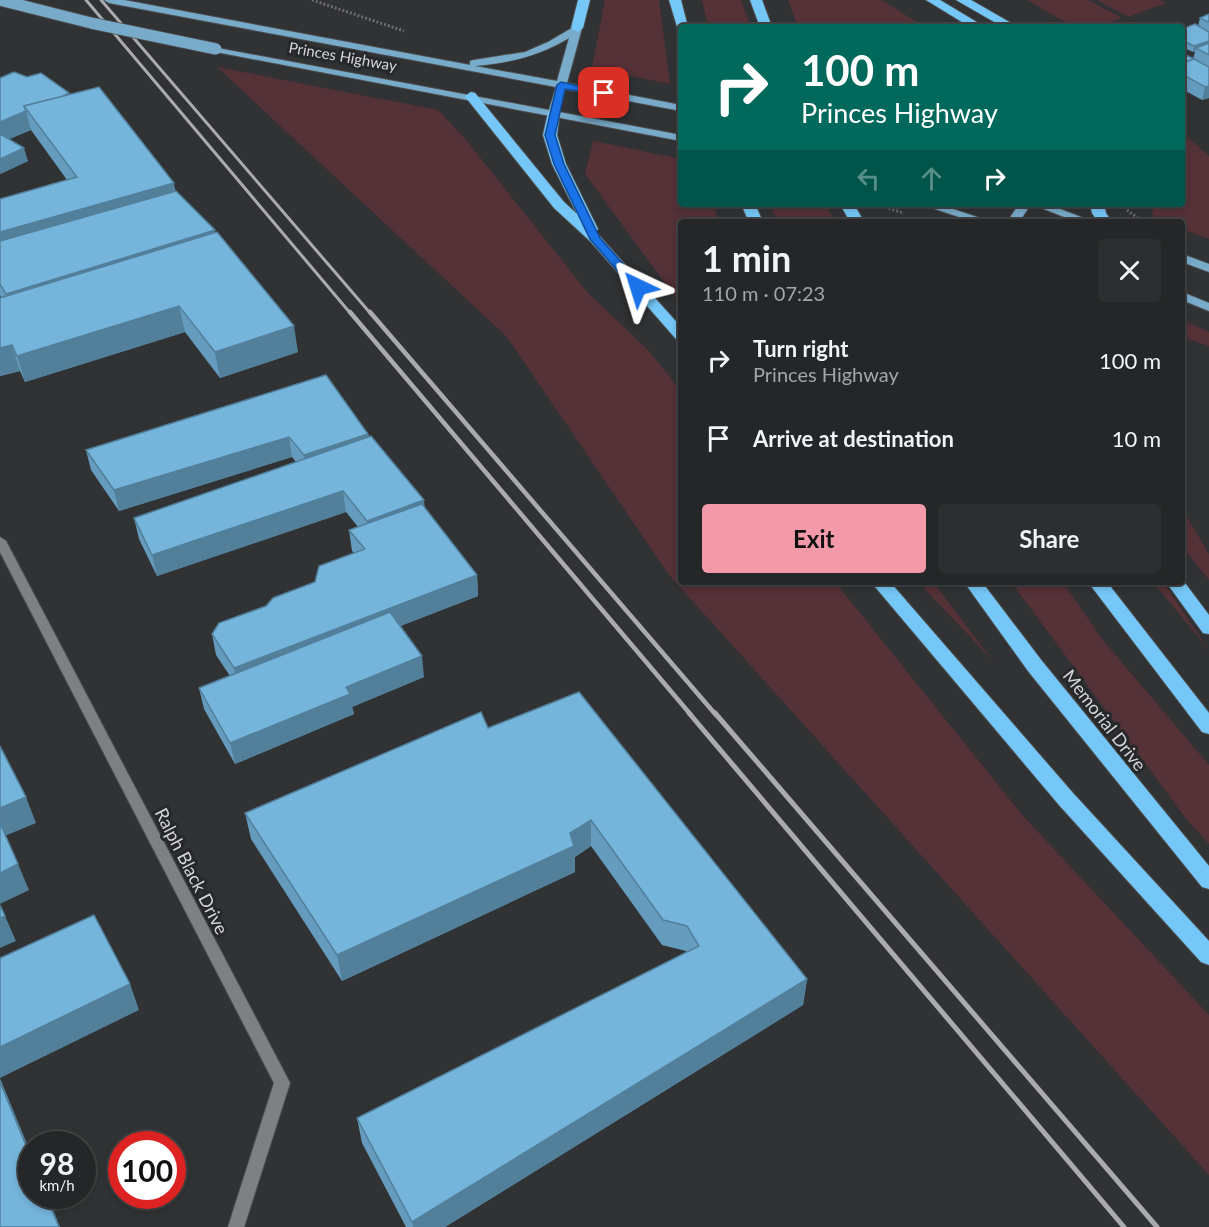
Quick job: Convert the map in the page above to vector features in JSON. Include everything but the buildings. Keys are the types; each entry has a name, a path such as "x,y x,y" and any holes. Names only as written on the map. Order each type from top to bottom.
{"highway":[{"path":"577,28 584,0"},
{"path":"675,0 681,24"},
{"path":"756,0 765,24"},
{"path":"932,0 974,24"},
{"path":"962,0 1006,24"},
{"path":"471,96 559,206 596,239 678,333"},
{"path":"554,112 550,135 559,164 596,239"},
{"path":"883,585 1059,790 1209,956"},
{"name":"Memorial Drive","path":"975,585 1065,704 1209,880"},
{"path":"1099,585 1209,728"},
{"path":"1177,585 1209,628"}],"main road":[{"name":"Princes Highway","path":"0,0 92,23 216,49 678,137"},
{"name":"Princes Highway","path":"109,0 678,107"},
{"path":"450,64 524,57 555,44 577,28"},
{"path":"554,112 577,28"},
{"path":"936,207 976,219"},
{"path":"1045,207 1079,219"},
{"path":"1185,259 1209,268"},
{"path":"1185,297 1209,307"}],"street":[{"name":"Ralph Black Drive","path":"0,541 282,1083 237,1227"}],"path":[{"path":"312,0 406,32"},
{"path":"883,207 905,214"},
{"path":"1126,207 1139,219"}],"shaded area":[{"path":"605,0 659,0 670,84 592,68"},
{"path":"702,0 741,0 750,24 707,24"},
{"path":"788,0 882,0 919,24 797,24"},
{"path":"1027,0 1088,0 1122,18 1102,24 1072,24"},
{"path":"1097,0 1160,0 1166,3 1128,17"},
{"path":"217,67 438,110 467,141 587,292 648,350 678,387 678,585 507,337"},
{"path":"1185,135 1209,156 1209,239 1185,230 1185,219 1153,219 1152,207 1185,207"},
{"path":"593,141 678,158 678,207 714,207 718,219 678,219 678,301 585,174"},
{"path":"771,207 827,207 834,219 777,219"},
{"path":"1185,321 1209,332 1209,346 1185,338"},
{"path":"1185,513 1209,554 1209,580 1185,550"},
{"path":"678,585 837,585 1024,817 1209,1015 1209,1175"},
{"path":"921,585 935,585 993,661"},
{"path":"1013,585 1065,585 1102,639 1209,765 1209,844 1187,820"},
{"path":"1155,585 1165,585 1209,650"}],"railway":[{"path":"86,0 351,314"},
{"path":"101,0 371,314"},
{"path":"350,312 691,715"},
{"path":"370,312 716,715"},
{"path":"689,713 1124,1227"},
{"path":"715,713 1157,1227"}],"route":[{"path":"604,93 561,85 550,135 559,164 596,239 638,287"}]}
